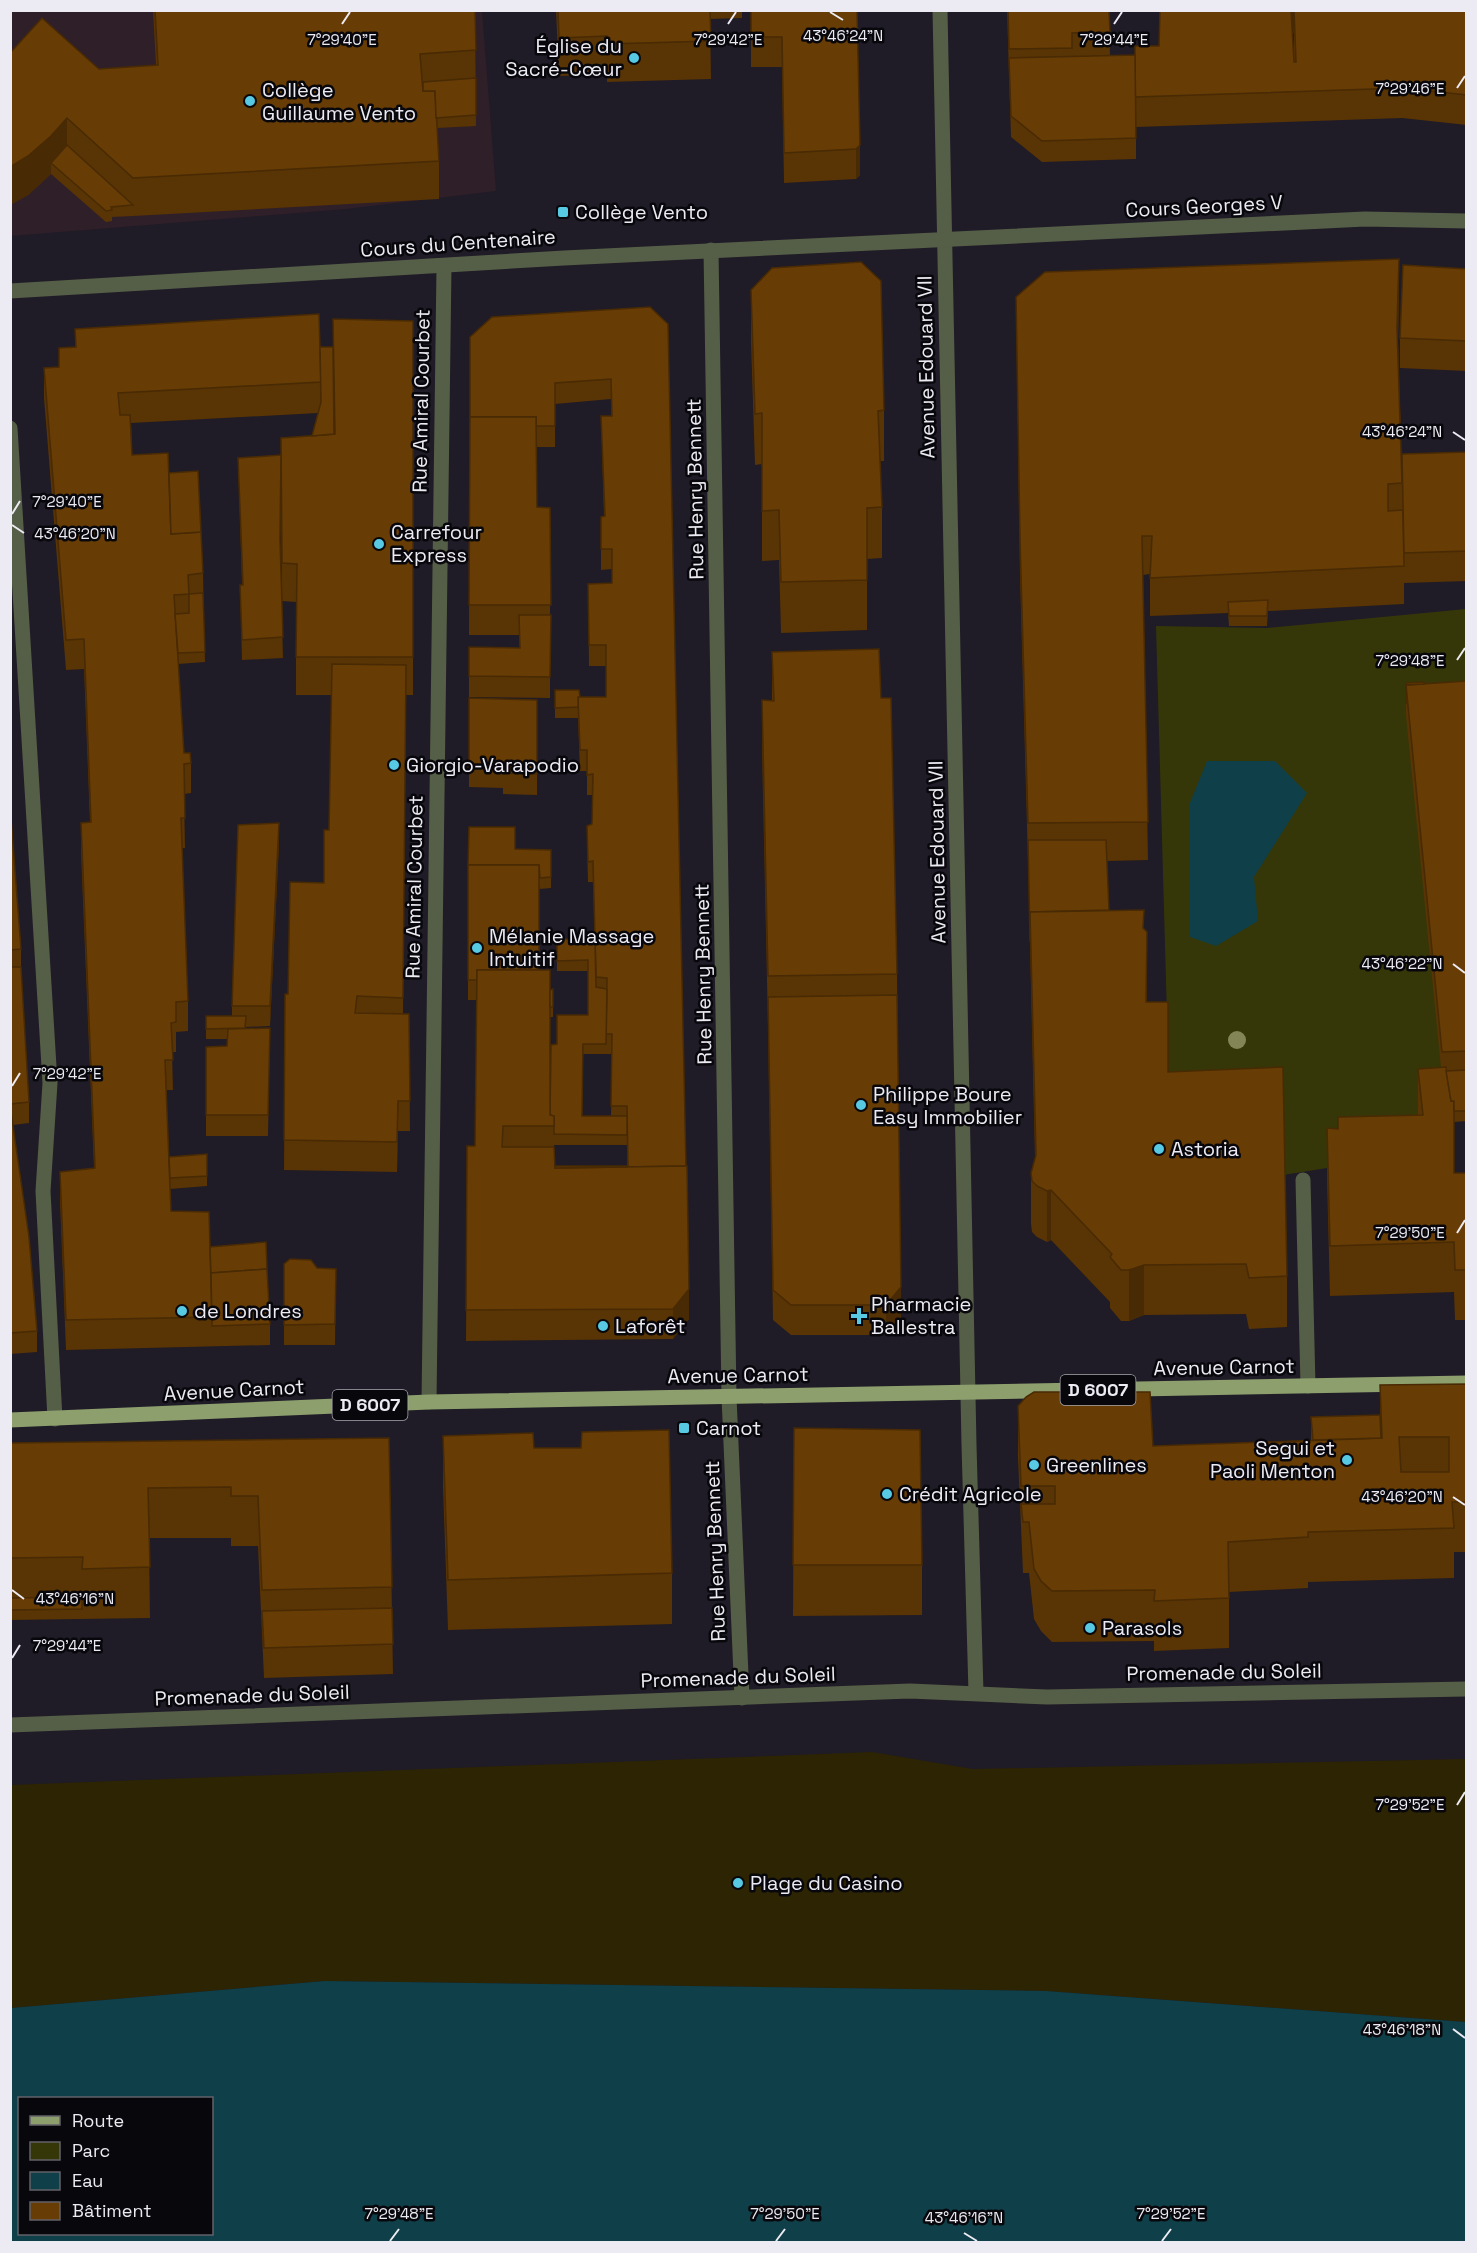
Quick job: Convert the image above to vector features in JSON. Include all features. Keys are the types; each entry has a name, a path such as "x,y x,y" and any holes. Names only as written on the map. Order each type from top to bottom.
{"main road":[{"name":"Avenue Carnot","path":"10,1420 429,1402 969,1390 1015,1392 1467,1383"}],"street":[{"name":"Avenue Edouard VII","path":"940,10 976,1693"},
{"name":"Cours Georges V","path":"944,240 1365,219 1467,221"},
{"name":"Cours du Centenaire","path":"10,291 711,250 944,240"},
{"name":"Rue Henry Bennett","path":"711,250 729,1397 742,1698"},
{"name":"Rue Amiral Courbet","path":"429,1402 444,266"},
{"path":"10,428 50,1083 43,1191 55,1419"},
{"path":"1303,1180 1308,1386"},
{"name":"Promenade du Soleil","path":"10,1725 910,1691 1047,1697 1467,1689"}],"shaded area":[{"name":"Collège Guillaume Vento","path":"11,11 482,11 496,191 346,209 11,236"}],"green space":[{"path":"1466,609 1466,689 1446,1118 1327,1168 1283,1175 1168,1122 1156,626 1267,628"}],"sand":[{"name":"Plage du Casino","path":"872,1752 973,1769 1466,1759 1466,2022 1046,1991 325,1981 11,2008 10,1785"}],"water":[{"path":"1207,761 1275,761 1307,793 1254,877 1258,921 1216,946 1190,937 1189,805"},
{"path":"325,1981 1046,1991 1466,2022 1466,2242 11,2242 11,2008"}],"building":[{"name":"Collège Guillaume Vento","path":"155,10 475,10 476,50 420,54 423,91 435,91 439,161 133,178 67,118 28,156 10,167 10,53 42,18 99,69 158,65"},
{"path":"558,10 710,10 711,41 607,44 607,36 559,38"},
{"path":"751,10 857,10 860,145 856,149 784,153 782,37 751,37"},
{"path":"1008,10 1109,10 1110,32 1072,33 1072,48 1009,49"},
{"path":"1160,10 1291,10 1294,62 1296,62 1294,10 1467,10 1467,95 1402,88 1135,97 1135,46 1159,46"},
{"path":"1135,55 1136,138 1042,141 1011,116 1009,58"},
{"path":"476,78 476,115 436,118 435,91 423,91 423,82"},
{"path":"67,145 133,205 111,207 112,210 106,211 51,163"},
{"path":"1399,259 1397,327 1402,483 1388,484 1388,511 1403,510 1404,566 1150,578 1152,536 1142,536 1148,822 1028,823 1016,297 1045,272"},
{"path":"861,262 881,281 884,410 878,411 882,507 867,508 867,580 781,582 779,510 762,511 762,413 755,414 751,290 772,268"},
{"path":"1403,265 1467,269 1467,341 1400,338"},
{"path":"650,307 668,324 686,1166 628,1167 627,1106 611,1106 612,1034 606,1034 607,978 596,977 593,861 588,862 587,826 592,824 593,774 587,775 587,750 580,750 578,697 606,697 606,645 589,645 588,584 612,583 612,549 601,549 601,517 605,516 601,416 612,416 611,379 555,383 555,426 536,426 536,417 470,417 470,337 492,317"},
{"path":"319,314 321,382 118,393 120,415 130,415 132,455 168,453 171,534 201,532 203,573 188,575 189,594 174,595 184,753 190,753 191,763 184,764 185,818 181,818 188,1001 176,1002 176,1022 171,1023 173,1060 165,1060 171,1211 209,1212 212,1317 66,1320 60,1172 95,1168 81,823 91,822 84,639 66,640 44,368 59,367 59,348 76,347 75,329"},
{"path":"333,319 413,321 413,657 296,657 297,564 282,563 281,438 335,434"},
{"path":"320,347 333,347 334,434 312,436 321,402"},
{"path":"470,417 536,417 537,507 550,508 551,605 469,605"},
{"path":"1467,452 1467,551 1404,553 1402,454"},
{"path":"281,455 280,539 283,637 242,640 240,585 243,585 238,458"},
{"path":"198,471 201,532 171,534 169,473"},
{"path":"203,593 205,652 178,653 175,614 189,613 189,594"},
{"path":"1268,600 1267,616 1229,616 1228,602"},
{"path":"519,615 551,615 550,677 469,676 469,647 520,648"},
{"path":"879,649 881,698 891,698 897,974 768,976 762,700 774,701 772,652"},
{"path":"332,664 406,665 403,998 357,996 355,1013 409,1014 410,1101 398,1101 397,1142 284,1140 285,994 288,994 290,882 324,883 324,830 329,830"},
{"path":"1467,681 1467,1051 1442,1052 1406,685"},
{"path":"1424,682 1424,684 1406,685 1406,683"},
{"path":"555,690 579,690 578,707 555,708"},
{"path":"469,698 537,700 537,774 503,773 503,767 469,767"},
{"path":"10,805 21,949 10,950"},
{"path":"279,823 270,1006 232,1006 238,825"},
{"path":"469,827 515,827 515,849 551,850 551,877 540,878 539,865 468,865"},
{"path":"1028,840 1106,840 1109,910 1030,912 1030,942"},
{"path":"468,865 539,865 539,970 477,970 477,980 468,980"},
{"name":"Astoria","path":"1144,910 1143,928 1147,932 1146,1002 1168,1002 1168,1072 1283,1067 1287,1276 1249,1278 1246,1264 1144,1265 1121,1270 1110,1257 1112,1254 1051,1190 1047,1191 1032,1181 1031,1173 1036,1155 1030,912"},
{"path":"557,939 595,939 596,987 607,989 606,1044 583,1044 582,1116 627,1116 627,1135 554,1134 554,1116 550,1115 551,1045 557,1044 557,1015 588,1015 588,960 557,961"},
{"path":"10,967 21,967 29,1102 10,1104"},
{"path":"477,970 550,970 550,1115 554,1116 554,1126 503,1126 502,1147 554,1147 555,1168 687,1166 689,1289 673,1309 466,1310 467,1146 475,1146"},
{"path":"553,989 553,1007 550,1007 550,990"},
{"path":"897,995 901,1287 886,1305 791,1305 773,1290 768,997"},
{"path":"206,1016 246,1016 245,1028 206,1029"},
{"path":"270,1028 268,1115 206,1115 206,1047 227,1046 228,1029"},
{"path":"1446,1067 1451,1101 1454,1101 1454,1173 1467,1173 1467,1270 1455,1270 1454,1242 1330,1246 1327,1128 1338,1129 1338,1117 1423,1115 1418,1069"},
{"path":"1467,1070 1467,1111 1454,1111 1454,1101 1451,1101 1446,1071"},
{"path":"10,1105 29,1237 37,1331 10,1333"},
{"path":"207,1154 207,1176 170,1178 169,1157"},
{"path":"555,1166 627,1166 627,1167 555,1168"},
{"path":"266,1242 267,1269 211,1273 210,1247"},
{"path":"290,1259 311,1260 317,1268 336,1269 335,1324 284,1325 284,1264"},
{"path":"267,1269 270,1324 212,1326 211,1273"},
{"path":"1467,1384 1467,1502 1452,1502 1454,1528 1308,1532 1308,1537 1228,1542 1229,1598 1154,1601 1155,1590 1052,1591 1041,1581 1034,1569 1029,1522 1023,1522 1021,1504 1055,1504 1055,1486 1021,1486 1018,1406 1034,1392 1150,1392 1153,1446 1382,1438 1380,1385","holes":["1399,1437 1449,1437 1449,1472 1401,1472"]},
{"path":"1380,1415 1381,1438 1313,1440 1311,1417"},
{"path":"794,1428 920,1430 922,1565 793,1565"},
{"path":"669,1430 672,1573 448,1580 443,1436 533,1433 534,1448 581,1448 582,1432"},
{"path":"389,1438 392,1587 262,1590 258,1496 231,1496 231,1487 148,1488 150,1567 82,1569 83,1557 10,1558 10,1443"},
{"path":"82,1597 82,1609 10,1610 10,1598"},
{"path":"392,1608 393,1644 264,1648 262,1611"}],"place":[{"name":"Église du Sacré-Cœur","path":"634,58"},
{"name":"Collège Guillaume Vento","path":"250,101"},
{"name":"Collège Vento","path":"563,212"},
{"name":"Carrefour Express","path":"379,544"},
{"name":"Giorgio-Varapodio","path":"394,765"},
{"name":"Mélanie Massage Intuitif","path":"477,948"},
{"name":"Philippe Boure Easy Immobilier","path":"861,1105"},
{"name":"Astoria","path":"1159,1149"},
{"name":"de Londres","path":"182,1311"},
{"name":"Pharmacie Ballestra","path":"859,1316"},
{"name":"Laforêt","path":"603,1326"},
{"name":"Carnot","path":"684,1428"},
{"name":"Segui et Paoli Menton","path":"1347,1460"},
{"name":"Greenlines","path":"1034,1465"},
{"name":"Crédit Agricole","path":"887,1494"},
{"name":"Parasols","path":"1090,1628"},
{"name":"Plage du Casino","path":"738,1883"}]}
